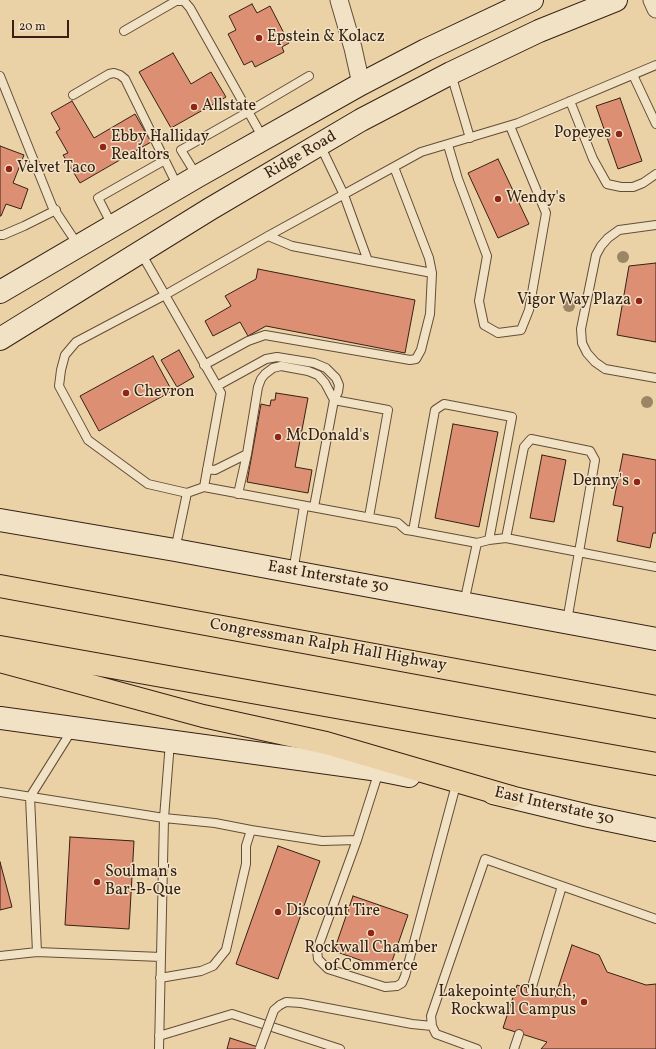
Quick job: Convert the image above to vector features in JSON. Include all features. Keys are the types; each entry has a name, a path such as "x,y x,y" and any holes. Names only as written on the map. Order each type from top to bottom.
{"highway":[{"name":"Congressman Ralph Hall Highway","path":"0,586 656,707"},
{"path":"0,646 656,764"},
{"path":"0,661 203,716 326,743 511,797"}],"main road":[{"name":"Ridge Road","path":"0,292 198,176 361,84 426,50 532,0"},
{"name":"Ridge Road","path":"0,339 210,209 361,120 451,73 540,31 616,0"},
{"name":"East Interstate 30","path":"0,520 175,550 656,639"},
{"name":"East Interstate 30","path":"0,718 379,770 511,797 589,816 656,830"}],"street":[{"path":"339,0 353,48 361,84"},
{"path":"652,0 656,10"}],"lane":[{"path":"124,31 176,1 184,1 190,8 264,139"},
{"path":"656,65 510,126 421,152 268,236 165,295 76,342 65,355 61,370 60,386 88,440 148,484 187,493 204,487 369,517 398,523 406,530 477,543 506,538 656,567"},
{"path":"73,95 109,74 114,73 125,79 179,188"},
{"path":"451,73 470,138"},
{"path":"633,75 656,124"},
{"path":"0,76 56,210 78,246"},
{"path":"198,176 181,150 309,76"},
{"path":"570,101 593,160 606,184 621,188 633,187 643,183 656,174"},
{"path":"448,145 458,179 487,256 479,301 484,325 498,333 521,330 529,310 546,213 510,126"},
{"path":"320,144 344,194 368,261"},
{"path":"113,226 98,198 165,160"},
{"path":"204,365 248,341 265,335 410,360 416,359 421,350 430,314 432,273 429,258 394,167"},
{"path":"0,234 3,235 24,226 56,210"},
{"path":"656,225 619,230 608,238 601,246 596,255 581,329 582,342 595,362 605,368 656,378"},
{"path":"268,236 292,246 432,273"},
{"path":"141,252 221,394 204,487"},
{"path":"217,386 266,359 277,356 314,363 326,368 336,378 339,385 338,392 334,400 314,507"},
{"path":"238,494 247,454 258,387 265,374 273,368 281,366 308,371 318,376 325,383 334,400"},
{"path":"334,400 388,410 369,517"},
{"path":"413,531 436,410 444,404 512,417 489,540"},
{"path":"506,538 524,447 531,439 590,451 595,460 567,622"},
{"path":"207,469 215,470 247,454"},
{"path":"175,550 187,493"},
{"path":"293,572 304,506"},
{"path":"464,603 477,543"},
{"path":"37,952 30,797 73,728"},
{"path":"159,1049 164,818 170,741"},
{"path":"379,770 357,840 317,950 318,959 328,969 385,987 397,986 402,983 405,976 456,786"},
{"path":"0,792 164,818 215,823 322,841 357,840"},
{"path":"160,978 201,971 213,966 226,950 246,864 246,846 251,830"},
{"path":"477,1049 436,1034 432,1026 431,1016 485,859 656,919"},
{"path":"531,990 562,886"},
{"path":"0,956 37,952 161,957"},
{"path":"260,1048 274,1010 286,1002 301,1003 412,1024 432,1026"},
{"path":"159,1036 232,1014 340,1049"},
{"path":"514,1049 519,1034"}],"building":[{"name":"Epstein & Kolacz","path":"252,4 257,13 270,6 289,43 282,47 284,52 255,67 252,61 244,65 228,34 236,30 229,16"},
{"path":"173,53 191,84 211,72 226,97 171,128 139,72"},
{"name":"Popeyes","path":"620,98 642,161 618,169 596,106"},
{"name":"Ebby Halliday Realtors","path":"72,101 94,138 135,114 151,142 80,183 63,155 68,153 56,132 60,129 51,113"},
{"name":"Velvet Taco","path":"0,146 24,155 13,183 28,189 21,209 6,204 1,216 0,216"},
{"name":"Wendy's","path":"498,159 529,224 498,238 468,173"},
{"name":"Vigor Way Plaza","path":"656,263 656,342 617,335 629,266"},
{"path":"258,269 415,300 405,353 266,326 248,336 240,322 213,336 205,321 231,306 225,296 256,279"},
{"path":"179,350 194,377 177,387 161,360"},
{"name":"Chevron","path":"153,356 172,391 99,431 80,396"},
{"name":"McDonald's","path":"276,393 308,398 295,467 312,470 308,493 247,482 261,404 270,406 271,400 275,400"},
{"path":"453,424 498,432 479,527 435,518"},
{"name":"Denny's","path":"623,454 656,460 656,533 653,533 650,548 617,541 623,507 613,505"},
{"path":"542,455 566,460 554,522 530,518"},
{"path":"70,837 134,841 129,929 65,925"},
{"name":"Discount Tire","path":"278,846 320,861 278,979 236,964"},
{"path":"0,862 12,907 0,910"},
{"name":"Rockwall Chamber of Commerce","path":"353,896 408,915 389,970 334,951"},
{"name":"Lakepointe Church, Rockwall Campus","path":"572,945 599,955 607,972 646,985 656,984 656,1049 541,1049 547,1042 503,1028 517,985 555,997"},
{"path":"230,1038 264,1049 227,1049"}],"place":[{"name":"Epstein & Kolacz","path":"259,38"},
{"name":"Allstate","path":"194,107"},
{"name":"Popeyes","path":"619,134"},
{"name":"Ebby Halliday Realtors","path":"103,147"},
{"name":"Velvet Taco","path":"9,169"},
{"name":"Wendy's","path":"498,199"},
{"name":"Vigor Way Plaza","path":"639,301"},
{"name":"Chevron","path":"126,393"},
{"name":"McDonald's","path":"278,437"},
{"name":"Denny's","path":"637,482"},
{"name":"Soulman's Bar-B-Que","path":"97,882"},
{"name":"Discount Tire","path":"278,912"},
{"name":"Rockwall Chamber of Commerce","path":"371,933"},
{"name":"Lakepointe Church, Rockwall Campus","path":"584,1002"}]}
